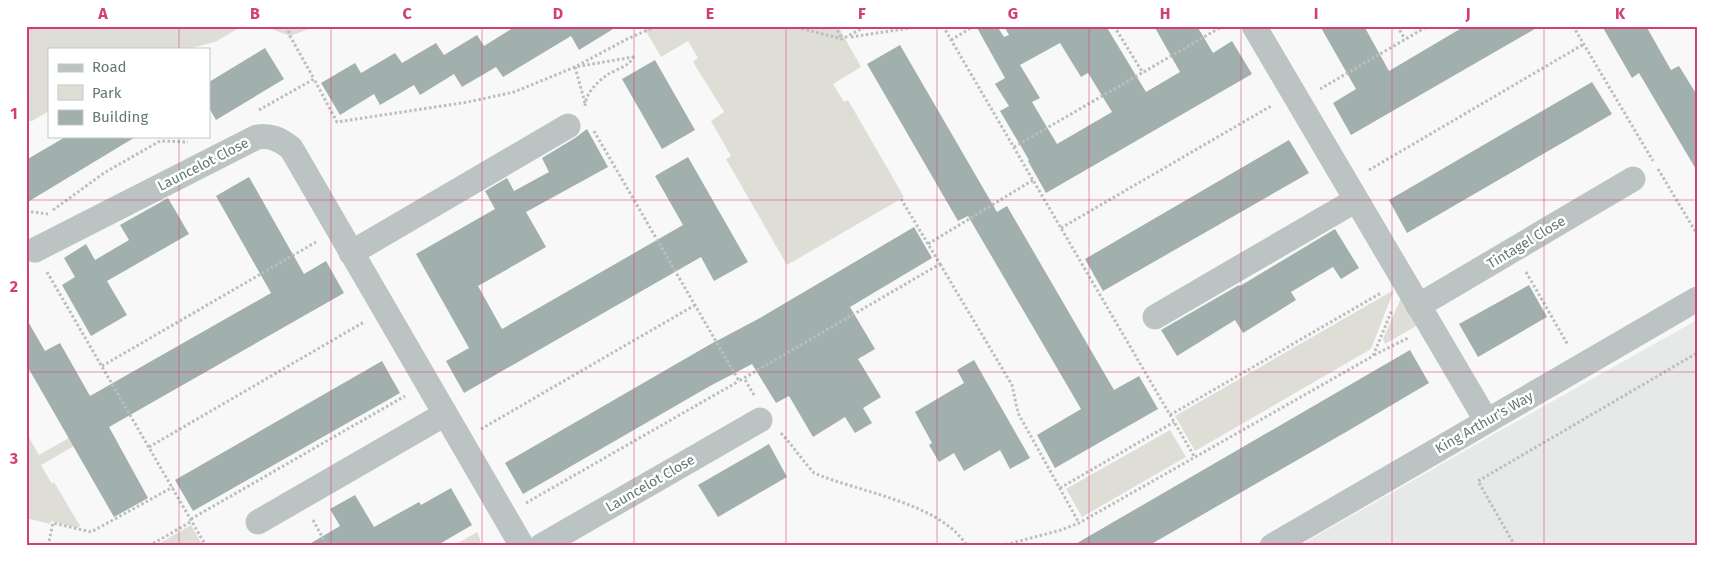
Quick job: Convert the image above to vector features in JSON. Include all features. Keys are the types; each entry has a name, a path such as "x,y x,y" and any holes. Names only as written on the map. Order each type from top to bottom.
{"street":[{"path":"1254,26 1486,420"},
{"path":"351,253 581,120"},
{"name":"Launcelot Close","path":"35,250 257,137 268,136 280,140 291,148 522,546"},
{"name":"Tintagel Close","path":"1425,316 1513,250 1633,179"},
{"path":"1155,316 1351,191"},
{"name":"King Arthur's Way","path":"1272,546 1697,299"},
{"path":"258,522 445,414"},
{"name":"Launcelot Close","path":"541,546 763,418"}],"path":[{"path":"26,31 36,26"},
{"path":"287,26 290,36 336,122 468,102 514,92 575,67 627,39 657,26"},
{"path":"792,26 842,39 923,26"},
{"path":"835,26 842,39"},
{"path":"848,38 867,26"},
{"path":"943,26 1194,456"},
{"path":"951,40 974,26"},
{"path":"1114,26 1143,73"},
{"path":"1014,147 1223,26"},
{"path":"1397,26 1405,39"},
{"path":"1061,228 1295,97 1428,26"},
{"path":"1573,26 1697,234"},
{"path":"1351,191 1584,44"},
{"path":"575,67 633,57 631,62 606,75 588,93 581,120 695,304 739,380"},
{"path":"575,67 585,103"},
{"path":"254,113 314,79"},
{"path":"26,211 47,214 104,173 160,141 195,142"},
{"path":"928,244 1033,180"},
{"path":"901,199 1012,385 1018,413 1079,523"},
{"path":"102,366 338,230"},
{"path":"35,250 206,546"},
{"path":"1513,250 1580,367"},
{"path":"504,515 940,264"},
{"path":"1170,415 1404,280"},
{"path":"1374,356 1404,280"},
{"path":"461,441 695,304"},
{"path":"149,447 384,310"},
{"path":"1001,546 1061,530 1079,523 1194,456 1374,356 1425,316"},
{"path":"1515,546 1478,481 1697,353"},
{"path":"744,378 763,418 796,448 814,473 924,511 950,527 962,538 967,546"},
{"path":"150,546 427,383"},
{"path":"1060,488 1174,422"},
{"path":"48,546 53,523 91,532 173,487"}],"shaded area":[{"path":"1697,320 1697,546 1299,546 1496,433"}],"green space":[{"path":"26,26 242,26 215,42 191,48 48,48 48,112 32,121 26,121"},
{"path":"264,26 317,26 290,36"},
{"path":"643,26 838,26 861,67 833,84 844,102 848,100 904,197 787,265 726,159 731,156 711,121 724,112 693,62 698,58 688,41 661,57"},
{"path":"1394,290 1371,349 1195,451 1175,416"},
{"path":"1401,298 1416,326 1385,344 1383,339"},
{"path":"104,418 74,446 41,465 52,484 54,482 80,526 77,528 51,521 50,524 26,518 26,432 39,455"},
{"path":"1170,430 1186,457 1082,517 1066,489"},
{"path":"191,525 203,546 155,546"},
{"path":"477,532 480,546 453,546"}],"building":[{"path":"516,26 618,26 579,50 571,36 503,77 496,67 462,87 454,74 420,95 414,85 380,105 374,94 340,115 321,83 355,63 361,73 395,53 402,63 436,43 444,55 477,35 484,46"},
{"path":"976,26 997,26 1004,37 1009,35 1004,26 1106,26 1146,92 1180,72 1154,26 1197,26 1213,53 1232,41 1252,74 1046,193 1000,111 1009,106 995,84 1005,78","holes":["1060,43 1081,77 1088,73 1112,112 1057,144 1032,102 1040,98 1020,65"]},
{"path":"1320,26 1364,26 1389,71 1465,26 1540,26 1351,135 1333,103 1356,89"},
{"path":"1602,26 1646,26 1671,70 1679,66 1697,95 1697,171 1639,73 1632,78"},
{"path":"900,45 997,212 1007,206 1114,390 1139,376 1158,409 1055,468 1037,435 1081,409 968,216 958,221 867,64"},
{"path":"265,48 284,79 216,120 210,110 210,81"},
{"path":"655,60 695,130 662,149 622,79"},
{"path":"1592,82 1612,114 1407,233 1389,200"},
{"path":"587,129 608,167 526,212 546,247 478,286 502,329 683,225 655,176 688,157 748,262 714,281 701,257 464,393 446,361 469,348 416,254 495,209 485,191 507,178 514,191 549,172 542,158"},
{"path":"64,138 134,138 26,203 26,160"},
{"path":"1289,140 1309,173 1103,291 1085,259"},
{"path":"249,177 304,274 326,261 344,293 109,427 148,498 114,517 26,364 26,318 45,351 60,343 90,396 271,293 216,196"},
{"path":"168,198 189,234 107,281 127,315 91,336 62,285 75,277 64,258 86,244 95,260 129,240 120,225"},
{"path":"914,227 932,258 850,307 875,349 858,359 881,397 863,408 872,423 855,433 845,417 813,437 789,396 776,403 752,364 710,386 523,494 505,463 709,345 760,318"},
{"path":"1335,229 1359,268 1341,279 1333,267 1291,292 1296,300 1243,333 1235,320 1177,356 1161,330 1240,286"},
{"path":"1529,285 1547,317 1478,357 1459,324"},
{"path":"1410,350 1429,383 1346,432 1148,546 1072,546"},
{"path":"974,360 1030,458 1010,469 1000,450 964,471 954,453 939,462 929,445 932,443 915,412 964,383 957,370"},
{"path":"382,361 400,393 193,511 175,480"},
{"path":"769,444 787,477 718,517 698,485"},
{"path":"451,488 472,525 436,546 306,546 340,526 330,509 355,495 374,527 419,502 421,505"}]}
